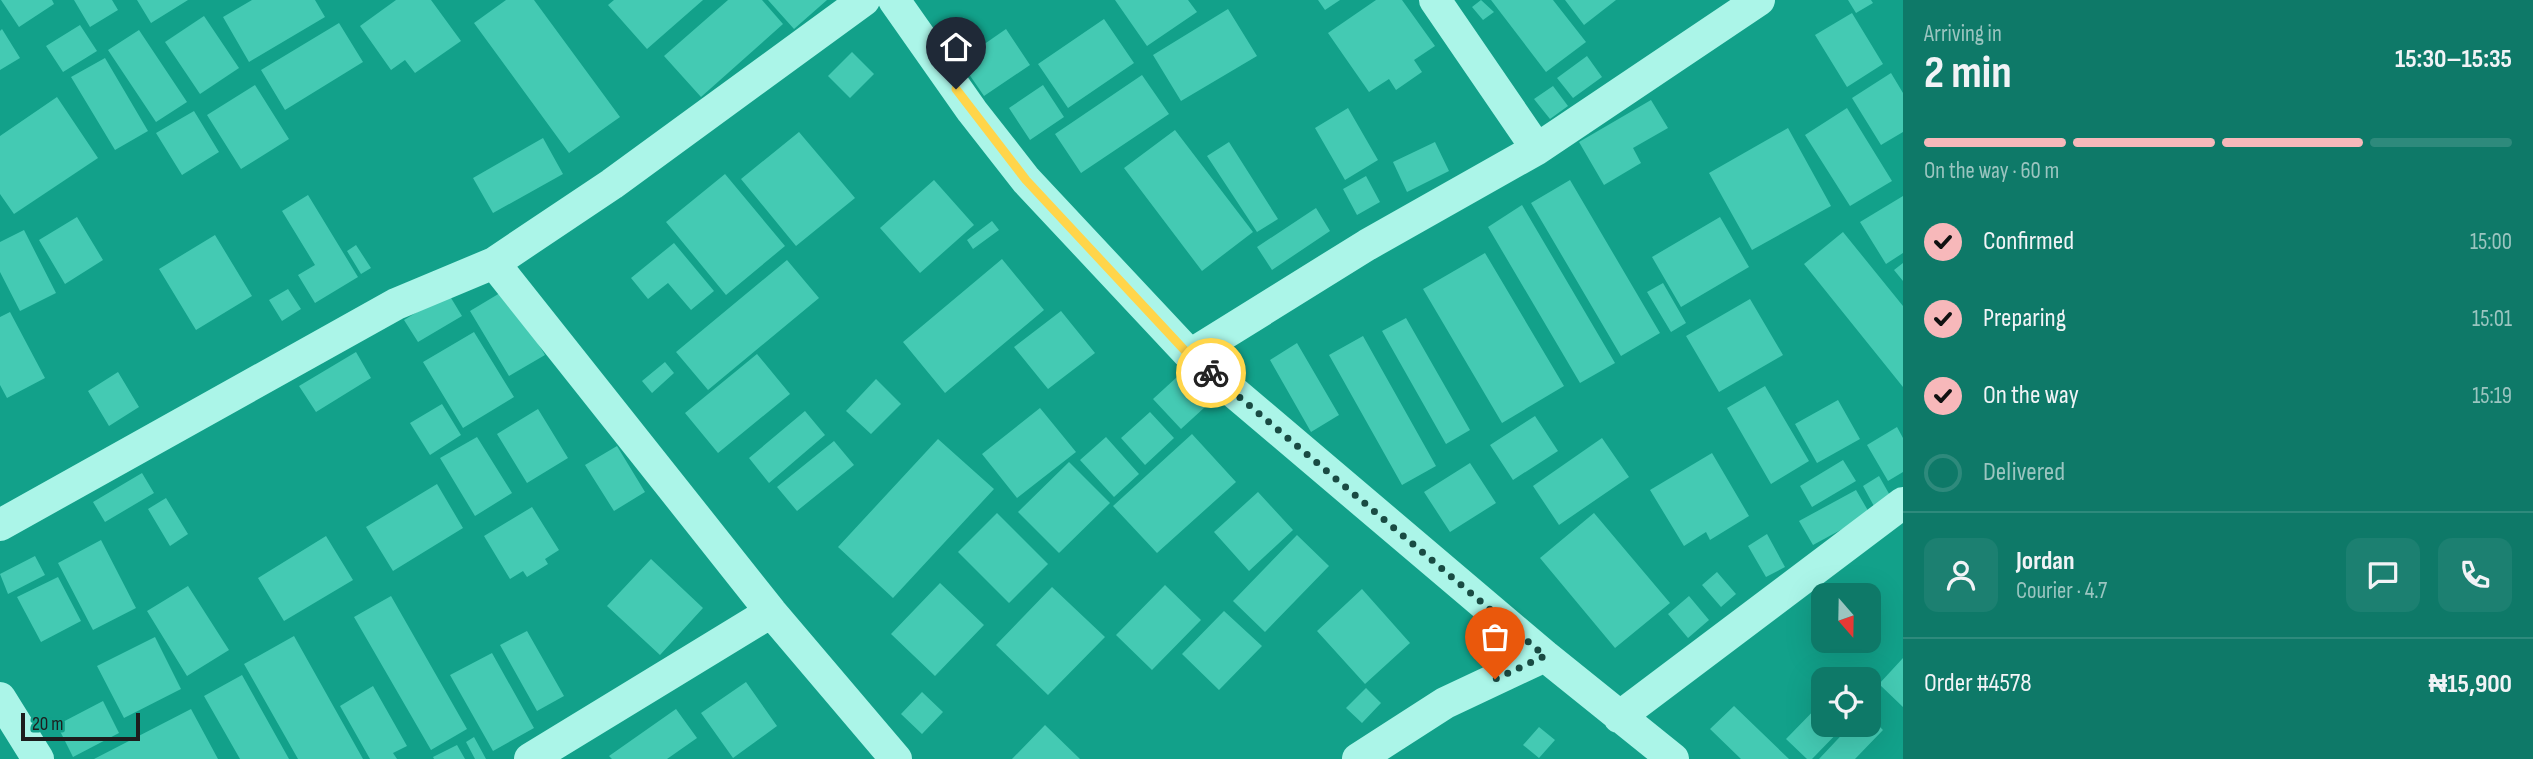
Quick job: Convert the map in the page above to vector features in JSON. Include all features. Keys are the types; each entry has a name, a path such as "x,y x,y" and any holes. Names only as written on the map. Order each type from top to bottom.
{"street":[{"path":"0,525 396,304 494,263 612,184 864,0"},
{"path":"894,0 972,111 1026,180 1189,355 1545,656 1673,759"},
{"path":"1435,0 1537,149"},
{"path":"1189,355 1367,245 1537,149 1759,0"},
{"path":"494,263 771,611 896,759"},
{"path":"1619,717 1903,503"},
{"path":"530,759 771,611"},
{"path":"1358,759 1446,703 1545,656"},
{"path":"0,698 38,759"}],"building":[{"path":"1,0 52,0 54,4 19,27"},
{"path":"74,0 112,0 118,10 90,27"},
{"path":"137,0 188,0 151,23"},
{"path":"252,0 315,0 325,17 249,62 223,17"},
{"path":"396,0 431,0 461,41 415,73 405,60 391,70 360,26"},
{"path":"506,0 534,0 620,117 569,153 474,23"},
{"path":"614,0 703,0 647,49 608,5"},
{"path":"728,0 762,0 783,24 701,97 664,56"},
{"path":"768,0 827,0 794,29"},
{"path":"1115,0 1188,0 1197,12 1147,46"},
{"path":"1318,0 1340,0 1325,10"},
{"path":"1376,0 1402,0 1435,46 1414,60 1422,72 1396,90 1389,79 1369,92 1328,33"},
{"path":"1481,0 1494,12 1483,20 1472,7"},
{"path":"1491,0 1553,0 1586,42 1546,72"},
{"path":"1565,0 1616,0 1584,25"},
{"path":"1848,0 1871,0 1873,3 1856,13"},
{"path":"1228,9 1257,56 1181,101 1153,55"},
{"path":"1852,13 1883,64 1847,87 1815,35"},
{"path":"204,16 239,68 200,94 165,42"},
{"path":"1104,19 1134,63 1068,108 1038,64"},
{"path":"339,23 363,62 285,110 261,70"},
{"path":"80,25 97,51 63,72 46,46"},
{"path":"2,29 20,58 0,70 0,31"},
{"path":"1006,29 1030,65 984,96 960,61"},
{"path":"139,30 187,102 156,122 108,50"},
{"path":"852,52 874,74 850,98 828,76"},
{"path":"1587,56 1602,77 1573,98 1557,78"},
{"path":"105,58 148,131 115,150 71,77"},
{"path":"1891,73 1903,93 1903,132 1881,145 1852,98"},
{"path":"1142,75 1169,114 1081,173 1055,134"},
{"path":"255,85 289,139 241,169 207,115"},
{"path":"1043,85 1064,117 1030,140 1009,108"},
{"path":"1553,86 1568,106 1550,119 1534,99"},
{"path":"57,97 98,158 14,214 0,194 0,136"},
{"path":"1651,100 1668,128 1633,148 1641,163 1604,185 1579,142"},
{"path":"1348,108 1378,160 1345,180 1315,128"},
{"path":"1847,108 1892,181 1850,206 1805,135"},
{"path":"194,111 219,152 182,175 156,133"},
{"path":"1788,128 1831,206 1752,250 1709,173"},
{"path":"1175,130 1253,232 1202,271 1124,168"},
{"path":"799,132 855,198 796,246 741,179"},
{"path":"543,138 563,174 493,213 473,178"},
{"path":"1229,142 1278,219 1257,232 1207,156"},
{"path":"1435,142 1449,171 1407,192 1393,162"},
{"path":"725,174 785,246 726,295 666,222"},
{"path":"1366,176 1380,202 1357,215 1343,189"},
{"path":"934,180 974,225 920,273 880,228"},
{"path":"1570,180 1660,333 1621,356 1531,203"},
{"path":"308,195 358,277 315,303 298,275 315,265 282,211"},
{"path":"1903,196 1903,253 1886,264 1860,222"},
{"path":"1522,205 1615,363 1580,383 1488,227"},
{"path":"1316,208 1330,231 1272,270 1257,247"},
{"path":"77,217 103,260 65,284 39,240"},
{"path":"1720,217 1749,267 1681,307 1652,257"},
{"path":"992,221 999,230 973,249 967,240"},
{"path":"24,230 56,293 20,311 0,272 0,242"},
{"path":"1843,232 1903,306 1903,387 1804,264"},
{"path":"215,235 252,296 196,330 159,269"},
{"path":"674,243 714,291 691,310 668,283 648,299 631,278"},
{"path":"356,245 371,268 361,274 347,251"},
{"path":"1485,253 1564,386 1502,423 1423,289"},
{"path":"1002,259 1044,310 945,393 903,342"},
{"path":"787,260 819,298 708,390 676,352"},
{"path":"1903,263 1903,281 1894,270"},
{"path":"1663,283 1686,323 1671,332 1647,292"},
{"path":"288,289 301,309 282,321 269,300"},
{"path":"505,290 545,355 509,376 470,311"},
{"path":"448,293 462,316 418,342 404,320"},
{"path":"1750,299 1783,355 1719,392 1686,336"},
{"path":"1061,311 1095,353 1048,389 1014,347"},
{"path":"10,312 45,378 7,398 0,385 0,317"},
{"path":"1406,318 1470,430 1446,444 1382,331"},
{"path":"474,332 514,397 463,428 423,362"},
{"path":"1363,336 1436,466 1402,485 1329,355"},
{"path":"1297,343 1339,415 1311,432 1270,360"},
{"path":"356,352 371,378 316,412 299,386"},
{"path":"757,354 790,394 718,453 685,413"},
{"path":"665,362 674,373 652,393 642,381"},
{"path":"118,372 139,407 109,426 88,391"},
{"path":"1177,377 1205,407 1181,429 1153,399"},
{"path":"876,379 901,404 871,434 846,411"},
{"path":"1765,386 1809,461 1771,484 1727,408"},
{"path":"1838,400 1860,439 1817,463 1795,424"},
{"path":"442,404 461,435 430,455 410,423"},
{"path":"1040,408 1076,452 1017,498 982,454"},
{"path":"538,409 568,458 527,483 497,434"},
{"path":"805,411 825,435 769,483 749,458"},
{"path":"1150,412 1174,438 1145,465 1121,438"},
{"path":"1535,416 1558,451 1513,480 1490,445"},
{"path":"1897,427 1903,438 1903,472 1888,481 1867,445"},
{"path":"1192,434 1236,482 1157,553 1113,506"},
{"path":"477,437 512,493 475,516 440,458"},
{"path":"1106,437 1139,474 1114,497 1080,460"},
{"path":"1602,438 1629,477 1559,525 1533,486"},
{"path":"938,439 994,489 893,598 838,547"},
{"path":"834,441 854,465 797,511 777,487"},
{"path":"617,446 645,492 614,511 585,465"},
{"path":"1712,453 1749,516 1710,540 1706,532 1684,546 1650,490"},
{"path":"1843,460 1856,481 1812,507 1800,486"},
{"path":"1069,462 1110,503 1059,553 1018,512"},
{"path":"1470,463 1496,503 1450,532 1424,492"},
{"path":"142,473 154,493 105,522 93,502"},
{"path":"1879,476 1892,499 1875,508 1863,486"},
{"path":"437,484 463,528 393,571 366,527"},
{"path":"1856,490 1870,514 1813,545 1799,521"},
{"path":"1258,492 1293,530 1249,571 1214,532"},
{"path":"166,498 188,534 170,546 148,509"},
{"path":"532,507 559,550 545,559 548,564 527,577 523,571 510,579 484,536"},
{"path":"997,513 1048,564 1009,603 958,552"},
{"path":"1594,513 1670,603 1615,648 1540,558"},
{"path":"1767,534 1785,567 1766,577 1748,546"},
{"path":"1297,535 1329,566 1265,632 1233,601"},
{"path":"326,536 353,580 284,621 258,578"},
{"path":"101,540 136,608 93,630 58,563"},
{"path":"35,556 45,575 8,594 0,574"},
{"path":"651,559 703,608 660,655 607,606"},
{"path":"1717,572 1736,594 1721,607 1702,585"},
{"path":"58,577 81,621 41,642 17,597"},
{"path":"940,583 984,625 935,676 891,634"},
{"path":"1165,585 1201,620 1152,670 1116,635"},
{"path":"188,586 229,650 187,676 147,611"},
{"path":"1052,587 1105,637 1048,695 996,645"},
{"path":"1362,589 1410,643 1365,684 1317,631"},
{"path":"391,596 467,729 431,750 354,617"},
{"path":"1689,596 1709,620 1688,638 1668,614"},
{"path":"1224,611 1262,646 1219,690 1182,654"},
{"path":"527,631 564,696 537,711 500,645"},
{"path":"294,636 363,759 298,759 244,664"},
{"path":"155,637 181,689 124,718 97,666"},
{"path":"492,653 534,728 493,751 450,675"},
{"path":"1903,658 1903,707 1881,686 1881,682"},
{"path":"242,675 289,759 240,759 204,696"},
{"path":"746,682 777,726 733,758 701,713"},
{"path":"373,686 407,746 393,753 397,759 370,759 340,706"},
{"path":"1366,688 1381,703 1362,723 1346,708"},
{"path":"922,692 943,712 922,734 901,714"},
{"path":"103,701 119,733 73,757 57,725"},
{"path":"1734,706 1789,759 1741,759 1710,729"},
{"path":"191,709 218,759 94,759"},
{"path":"676,709 697,738 667,759 612,759 609,756"},
{"path":"1811,713 1811,737 1833,737 1812,759 1807,759 1786,739"},
{"path":"1045,725 1080,759 1012,759"},
{"path":"1539,727 1555,740 1539,758 1523,745"},
{"path":"474,737 486,759 475,759 466,742"},
{"path":"1840,737 1876,737 1855,759 1819,759"},
{"path":"457,745 465,759 434,759 433,757"}],"way so far":[{"path":"1211,373 1545,656 1495,679"}],"route":[{"path":"956,89 1026,180 1189,355 1211,373"}]}
